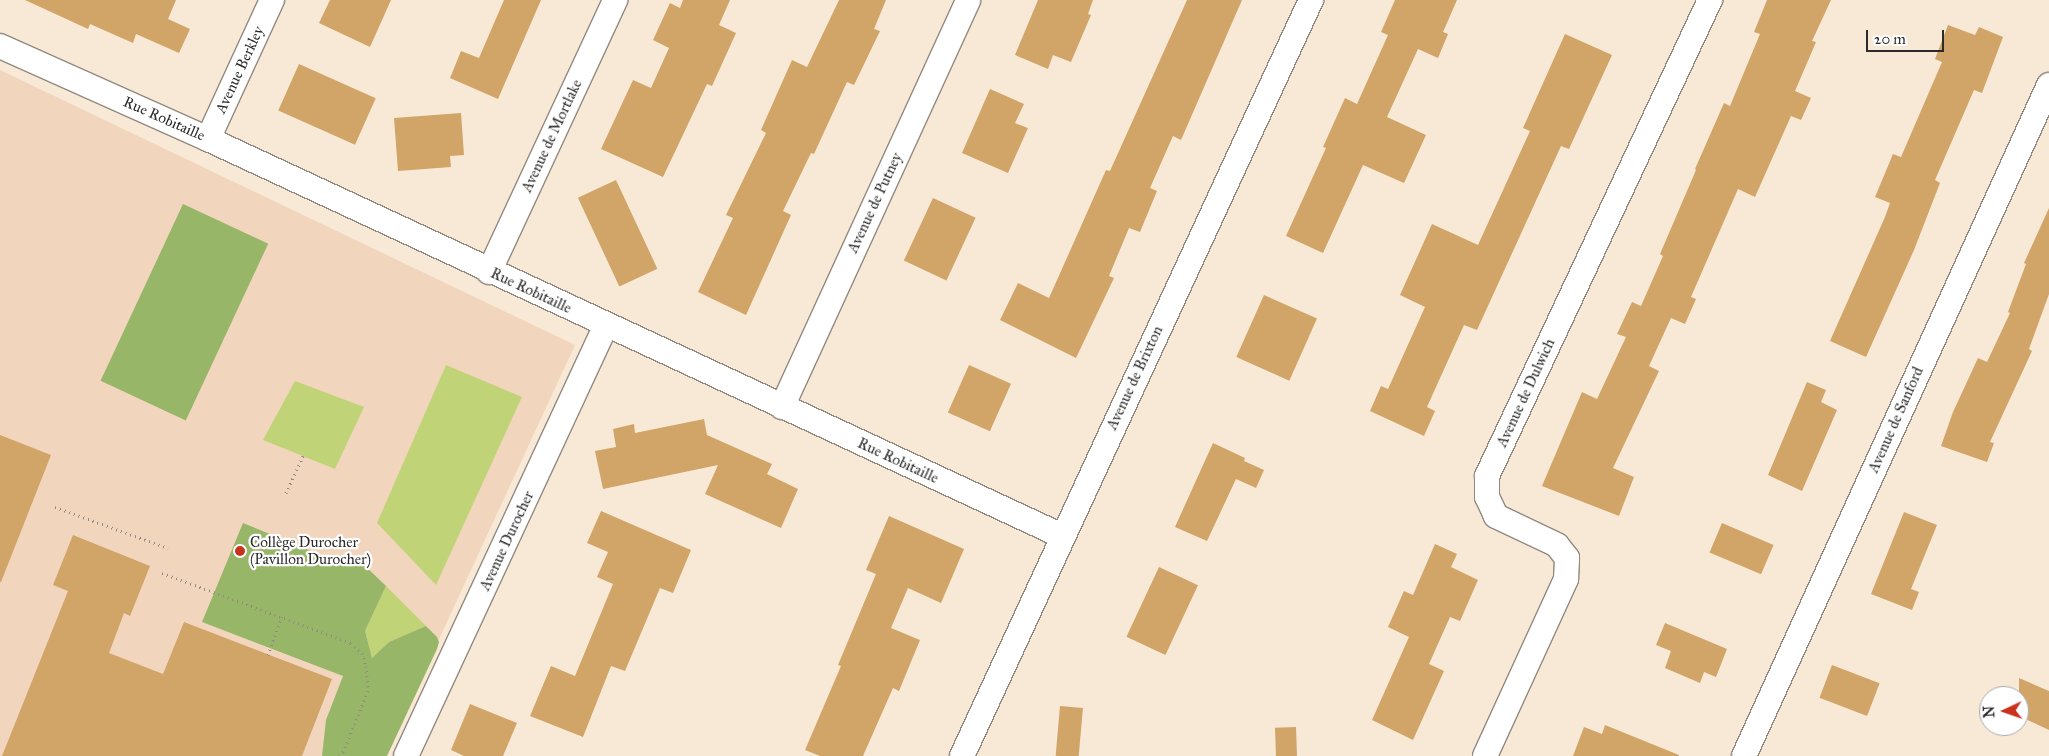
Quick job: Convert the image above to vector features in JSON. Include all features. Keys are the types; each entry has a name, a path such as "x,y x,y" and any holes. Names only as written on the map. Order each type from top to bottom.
{"street":[{"name":"Avenue Berkley","path":"208,139 272,0"},
{"name":"Avenue de Mortlake","path":"489,272 615,0"},
{"name":"Avenue de Putney","path":"782,407 968,0"},
{"name":"Avenue de Brixton","path":"962,756 1311,0"},
{"name":"Avenue de Dulwich","path":"1485,756 1566,579 1567,558 1557,545 1496,516 1487,497 1487,476 1710,0"},
{"name":"Rue Robitaille","path":"0,46 208,139 489,272 1062,536"},
{"name":"Avenue de Sanford","path":"1744,756 2049,85"},
{"name":"Avenue Durocher","path":"406,756 606,326"}],"path":[{"path":"286,493 303,456"},
{"path":"55,507 168,548"},
{"path":"162,573 282,616 351,644 362,653 366,666 368,691 343,752 339,756"},
{"path":"268,655 282,616"}],"shaded area":[{"name":"Collège Durocher (Pavillon Durocher)","path":"0,70 575,345 385,756 0,756"}],"green space":[{"path":"183,204 268,244 186,420 101,381"},
{"path":"446,365 522,397 436,585 377,523"},
{"path":"295,381 364,407 335,469 263,440"},
{"path":"243,523 345,565 349,557 363,564 386,586 365,631 372,658 389,642 426,626 437,637 439,642 437,649 387,756 322,756 326,720 343,676 202,622"},
{"path":"386,586 426,626 389,642 372,658 365,631"}],"building":[{"path":"25,0 176,0 168,19 190,29 179,53 136,34 133,43 90,24 88,29"},
{"path":"330,0 391,0 370,47 319,23"},
{"path":"504,0 541,0 498,99 450,78 461,51 479,58"},
{"path":"683,0 730,0 719,25 736,33 712,86 707,84 663,177 601,149 633,80 651,88 669,48 653,40 670,3 680,8"},
{"path":"839,0 886,0 874,29 880,31 854,85 847,82 814,154 811,153 783,211 791,215 746,315 698,292 733,218 726,215 766,133 761,130 792,60 807,67"},
{"path":"1038,0 1093,0 1088,14 1091,15 1071,62 1053,55 1048,69 1015,55"},
{"path":"1187,0 1242,0 1181,140 1173,136 1150,188 1157,191 1140,232 1129,228 1109,276 1114,278 1076,358 1000,320 1018,283 1049,298 1106,170 1110,171"},
{"path":"1395,0 1457,0 1443,32 1448,34 1438,58 1418,49 1387,117 1426,135 1404,183 1363,165 1323,253 1286,236 1326,148 1323,147 1345,98 1357,104 1388,35 1381,32"},
{"path":"1767,0 1831,0 1812,41 1816,42 1795,91 1811,98 1801,120 1791,116 1755,197 1738,189 1691,297 1696,299 1685,324 1671,318 1649,366 1659,371 1613,468 1634,477 1619,516 1542,486 1582,392 1597,399 1626,337 1617,334 1632,302 1641,306 1663,256 1660,254 1695,169 1724,103 1730,106 1760,34 1754,32"},
{"path":"1948,25 1975,35 1979,27 2003,37 1982,93 1974,90 1935,180 1940,183 1914,250 1866,357 1830,341 1890,203 1875,197 1893,154 1901,157 1942,62 1935,59"},
{"path":"1565,34 1612,55 1569,149 1561,146 1477,330 1464,325 1427,407 1435,411 1424,436 1370,411 1381,386 1388,389 1425,307 1400,295 1432,224 1478,245 1530,131 1523,128"},
{"path":"299,64 376,98 355,145 278,111"},
{"path":"990,89 1024,104 1015,123 1028,128 1008,173 962,153"},
{"path":"461,113 464,155 450,156 451,167 398,171 394,118"},
{"path":"616,180 657,269 619,287 578,198"},
{"path":"933,198 976,218 946,280 904,261"},
{"path":"2049,208 2049,294 2029,349 2032,351 1990,442 1994,443 1987,462 1941,446 1953,412 1978,358 1987,362 2010,313 2008,312 2026,264 2024,263"},
{"path":"1264,295 1317,319 1289,381 1236,357"},
{"path":"969,365 1011,384 990,431 948,413"},
{"path":"1807,382 1826,390 1821,402 1837,410 1802,491 1768,475"},
{"path":"704,419 707,435 772,464 767,474 798,489 781,528 705,494 718,465 603,489 595,451 616,447 613,429 634,424 635,433"},
{"path":"0,435 51,455 1,582 0,582"},
{"path":"1213,443 1245,458 1244,461 1264,470 1256,488 1236,479 1207,541 1175,527"},
{"path":"601,511 691,550 673,593 660,588 625,671 611,666 583,737 530,716 551,666 575,676 613,584 597,577 608,552 587,543"},
{"path":"1904,512 1937,525 1911,589 1919,592 1912,610 1871,594"},
{"path":"889,516 964,549 941,603 908,588 891,628 920,640 899,691 893,688 863,756 820,756 805,750 841,666 838,665 876,574 866,570"},
{"path":"1722,523 1774,545 1761,574 1709,552"},
{"path":"73,535 150,566 130,616 124,613 109,653 163,674 184,622 332,679 302,756 2,756 68,591 53,585"},
{"path":"1435,544 1457,554 1451,567 1478,580 1460,621 1450,617 1429,664 1444,671 1413,740 1372,720 1409,637 1388,627 1404,591 1413,595"},
{"path":"1159,567 1198,585 1165,655 1126,637"},
{"path":"1665,623 1727,649 1716,677 1704,672 1700,683 1665,668 1671,651 1656,645"},
{"path":"1832,665 1880,683 1867,716 1819,698"},
{"path":"2019,678 2049,691 2049,730 2029,721 2029,686 2019,686"},
{"path":"470,704 517,723 503,756 464,756 451,750"},
{"path":"1060,706 1083,708 1079,756 1056,756"},
{"path":"1605,725 1679,756 1573,756 1584,727 1602,734"},
{"path":"1296,727 1297,756 1276,756 1275,728"}],"place":[{"name":"Collège Durocher (Pavillon Durocher)","path":"240,551"}]}
